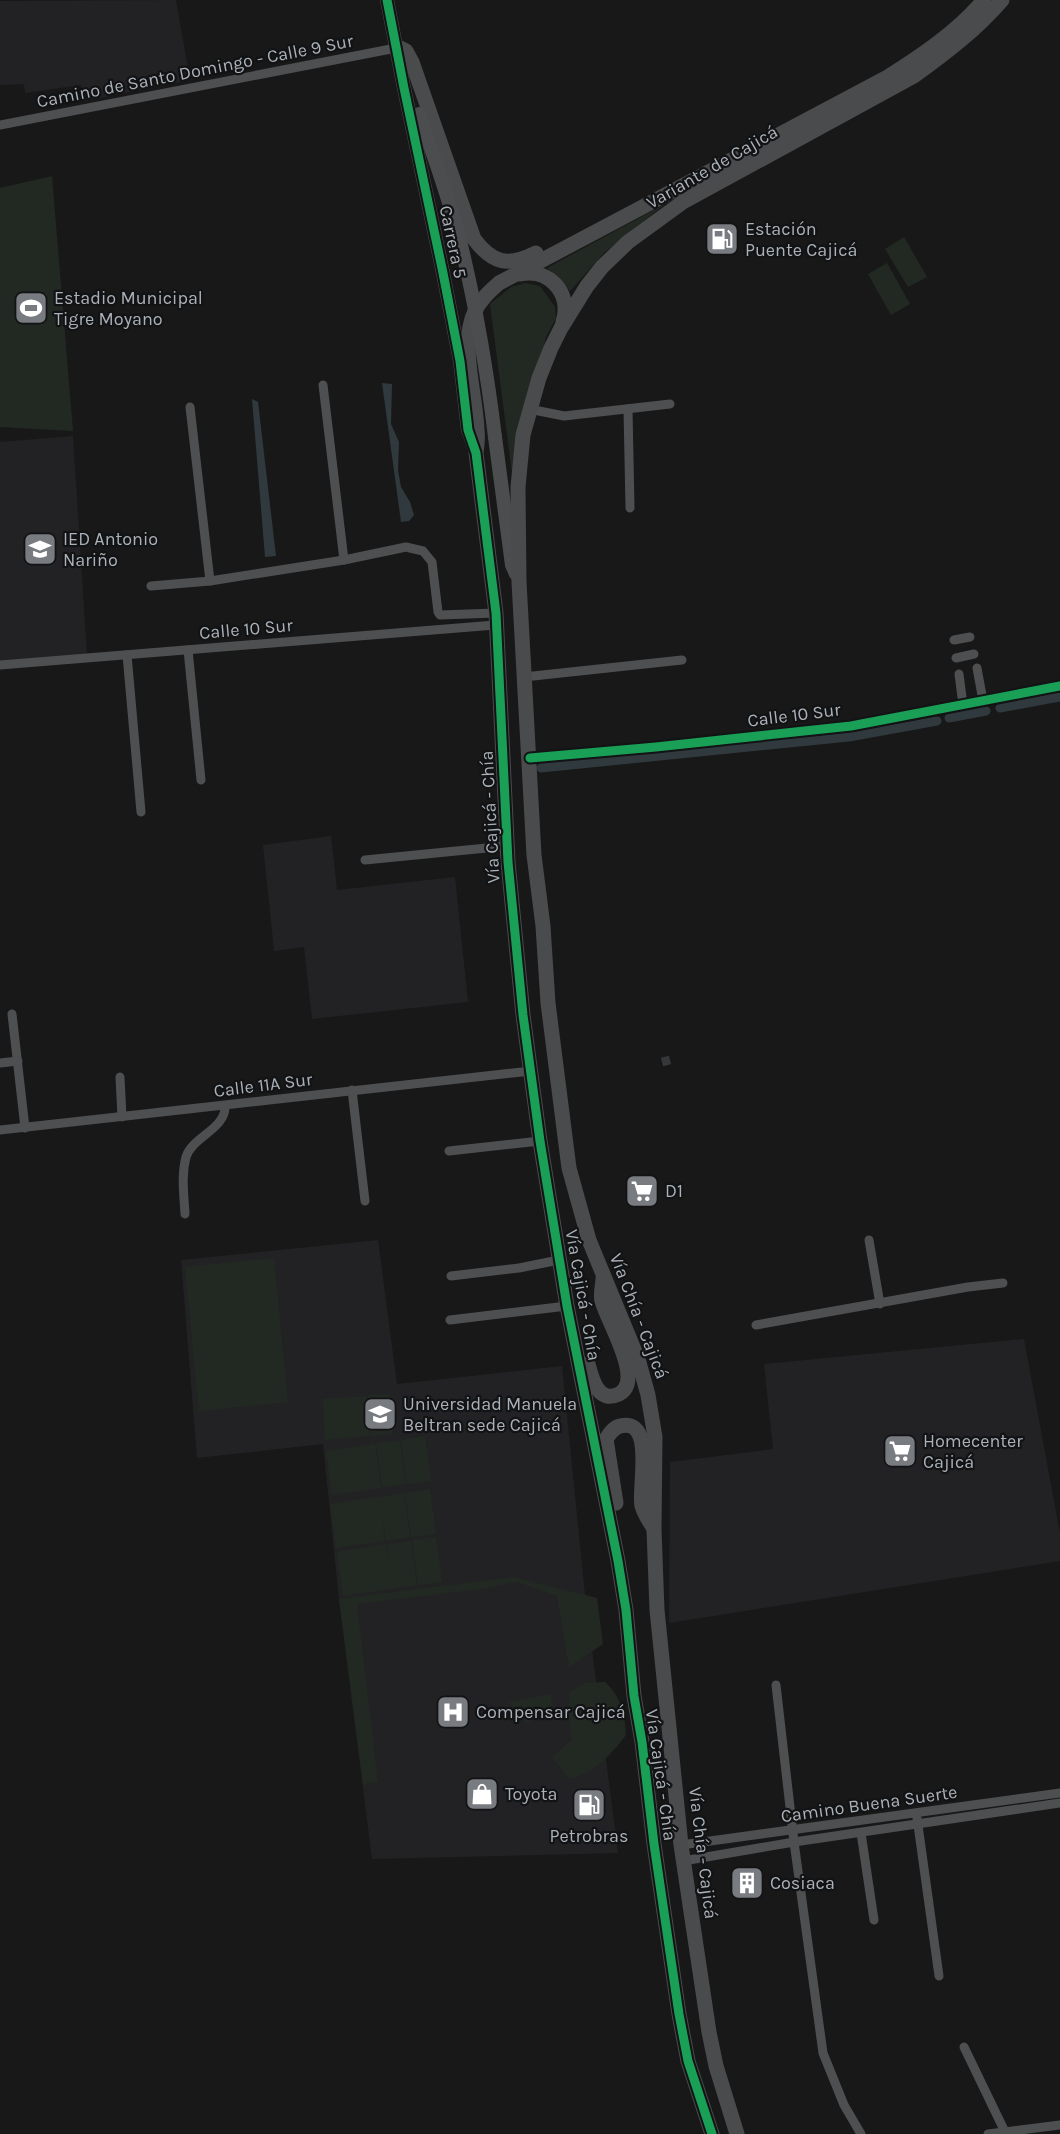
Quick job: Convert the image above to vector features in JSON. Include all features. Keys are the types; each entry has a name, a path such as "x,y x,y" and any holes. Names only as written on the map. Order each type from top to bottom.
{"highway":[{"name":"Variante de Cajicá","path":"476,453 477,430 469,346 470,327 475,312 485,295 499,283 886,78 918,58 960,25 984,0"},
{"name":"Variante de Cajicá","path":"519,582 518,487 523,435 529,409 539,378 561,328 587,286 602,267 658,218 712,185 914,76 975,29 1002,0"},
{"path":"396,44 406,51 412,62 474,239 484,253 496,260 520,261 568,238 597,231"},
{"path":"514,275 529,272 544,275 556,284 564,297 566,313 561,328"},
{"name":"Vía Cajicá - Chía","path":"476,453 495,619 507,846 540,1141 559,1260 618,1561 654,1844 688,2061 712,2134"},
{"name":"Vía Chía - Cajicá","path":"519,582 534,855 543,926 548,1003 569,1168 589,1240 638,1359 648,1395 655,1437 654,1530 657,1610 681,1845 709,2032 716,2066 737,2134"},
{"path":"569,1313 580,1329 595,1388 602,1394 618,1395 625,1390 629,1382 628,1369 601,1299 604,1276"},
{"path":"628,1638 636,1621 606,1439 618,1426 627,1425 641,1436 643,1446 642,1506 654,1530"}],"main road":[{"name":"Carrera 5","path":"387,0 460,361 468,430 476,453"},
{"name":"Carrera 5","path":"396,44 444,187 460,240 475,305 487,371 512,565 519,582"}],"street":[{"name":"Camino de Santo Domingo - Calle 9 Sur","path":"0,126 396,44"},
{"path":"323,385 344,560"},
{"path":"529,409 564,416 670,404"},
{"path":"190,407 210,580"},
{"path":"628,409 630,508"},
{"path":"151,586 210,580 344,560 406,547 423,551 432,562 440,615 495,619"},
{"name":"Calle 10 Sur","path":"0,665 188,650 495,619"},
{"path":"954,640 970,637"},
{"path":"188,650 201,780"},
{"path":"956,658 974,654"},
{"path":"127,655 141,812"},
{"path":"524,677 682,660"},
{"path":"963,705 959,679 978,673 983,701"},
{"name":"Calle 10 Sur","path":"530,758 851,726 1060,686"},
{"path":"365,861 507,846"},
{"path":"12,1014 25,1128"},
{"path":"0,1063 18,1061"},
{"name":"Calle 11A Sur","path":"0,1131 531,1071"},
{"path":"120,1077 122,1117"},
{"path":"351,1090 365,1201"},
{"path":"185,1214 183,1184 186,1156 193,1146 223,1119 225,1106"},
{"path":"449,1151 540,1141"},
{"path":"869,1240 880,1304"},
{"path":"451,1276 519,1268 559,1260"},
{"path":"756,1325 968,1287 1003,1283"},
{"path":"450,1320 569,1313"},
{"path":"776,1685 794,1842 823,2053 844,2105 861,2134"},
{"name":"Camino Buena Suerte","path":"683,1861 918,1824 1060,1794"},
{"name":"Camino Buena Suerte","path":"681,1845 916,1814 1060,1803"},
{"path":"916,1814 939,1976"},
{"path":"861,1833 874,1920"},
{"path":"964,2048 1005,2133"},
{"path":"988,2134 1060,2125"}],"shaded area":[{"path":"176,0 190,80 84,101 81,85 25,93 24,84 0,85 0,1"},
{"name":"Estadio Municipal Tigre Moyano","path":"52,176 73,431 0,427 0,188"},
{"path":"665,204 605,252 570,291 559,277 547,268"},
{"path":"904,237 927,277 908,287 885,249"},
{"path":"887,263 910,304 891,315 868,274"},
{"path":"525,283 540,286 555,307 556,318 546,337 512,473 490,304 511,287"},
{"path":"382,383 392,384 391,424 399,442 398,470 401,487 410,502 414,515 409,521 401,522"},
{"path":"252,399 258,402 276,556 265,557"},
{"name":"IED Antonio Nariño","path":"73,436 87,656 0,663 0,442"},
{"path":"331,836 337,890 455,877 468,1002 312,1019 304,947 274,951 263,845"},
{"path":"378,1240 397,1384 562,1366 585,1595 618,1853 372,1859 339,1599 323,1444 197,1458 181,1260"},
{"path":"274,1258 288,1402 199,1411 185,1267"},
{"path":"1024,1339 1060,1533 1060,1561 669,1623 670,1462 773,1449 764,1364"},
{"path":"390,1394 392,1434 370,1436 368,1395"},
{"path":"367,1396 369,1436 325,1440 323,1399"},
{"path":"425,1436 431,1481 407,1484 401,1440"},
{"path":"400,1440 406,1484 382,1487 376,1443"},
{"path":"375,1444 381,1488 332,1495 326,1451"},
{"path":"430,1489 436,1534 411,1537 405,1493"},
{"path":"404,1493 410,1537 386,1541 381,1510 385,1541 336,1548 330,1504"},
{"path":"436,1537 442,1582 418,1585 412,1540"},
{"path":"411,1541 417,1585 343,1596 337,1552 386,1544 389,1566 387,1544"},
{"path":"513,1577 597,1598 603,1644 569,1667 557,1596 517,1582 482,1589 357,1604 378,1782 363,1784 339,1599"},
{"path":"605,1682 615,1693 621,1706 626,1735 594,1768 569,1779 552,1757 572,1740 568,1708 570,1692 584,1683"},
{"path":"551,1694 552,1705 527,1724 509,1702"}],"waterway":[{"path":"1000,708 1060,697"},
{"path":"949,718 986,711"},
{"path":"541,768 849,737 937,721"}],"tunnel":[{"path":"662,1062 670,1060"}],"cycle path":[{"path":"387,0 460,361 468,430 476,453 496,613 508,862 523,1015 540,1141 567,1306 626,1610 634,1696 679,2014 688,2061 712,2134"},
{"path":"530,758 851,726 1060,686"}],"place":[{"name":"Estación Puente Cajicá","path":"722,239"},
{"name":"Estadio Municipal Tigre Moyano","path":"31,308"},
{"name":"IED Antonio Nariño","path":"40,549"},
{"name":"D1","path":"642,1191"},
{"name":"Universidad Manuela Beltran sede Cajicá","path":"380,1414"},
{"name":"Homecenter Cajicá","path":"900,1451"},
{"name":"Compensar Cajicá","path":"453,1712"},
{"name":"Toyota","path":"482,1794"},
{"name":"Petrobras","path":"589,1805"},
{"name":"Cosiaca","path":"747,1883"}]}
